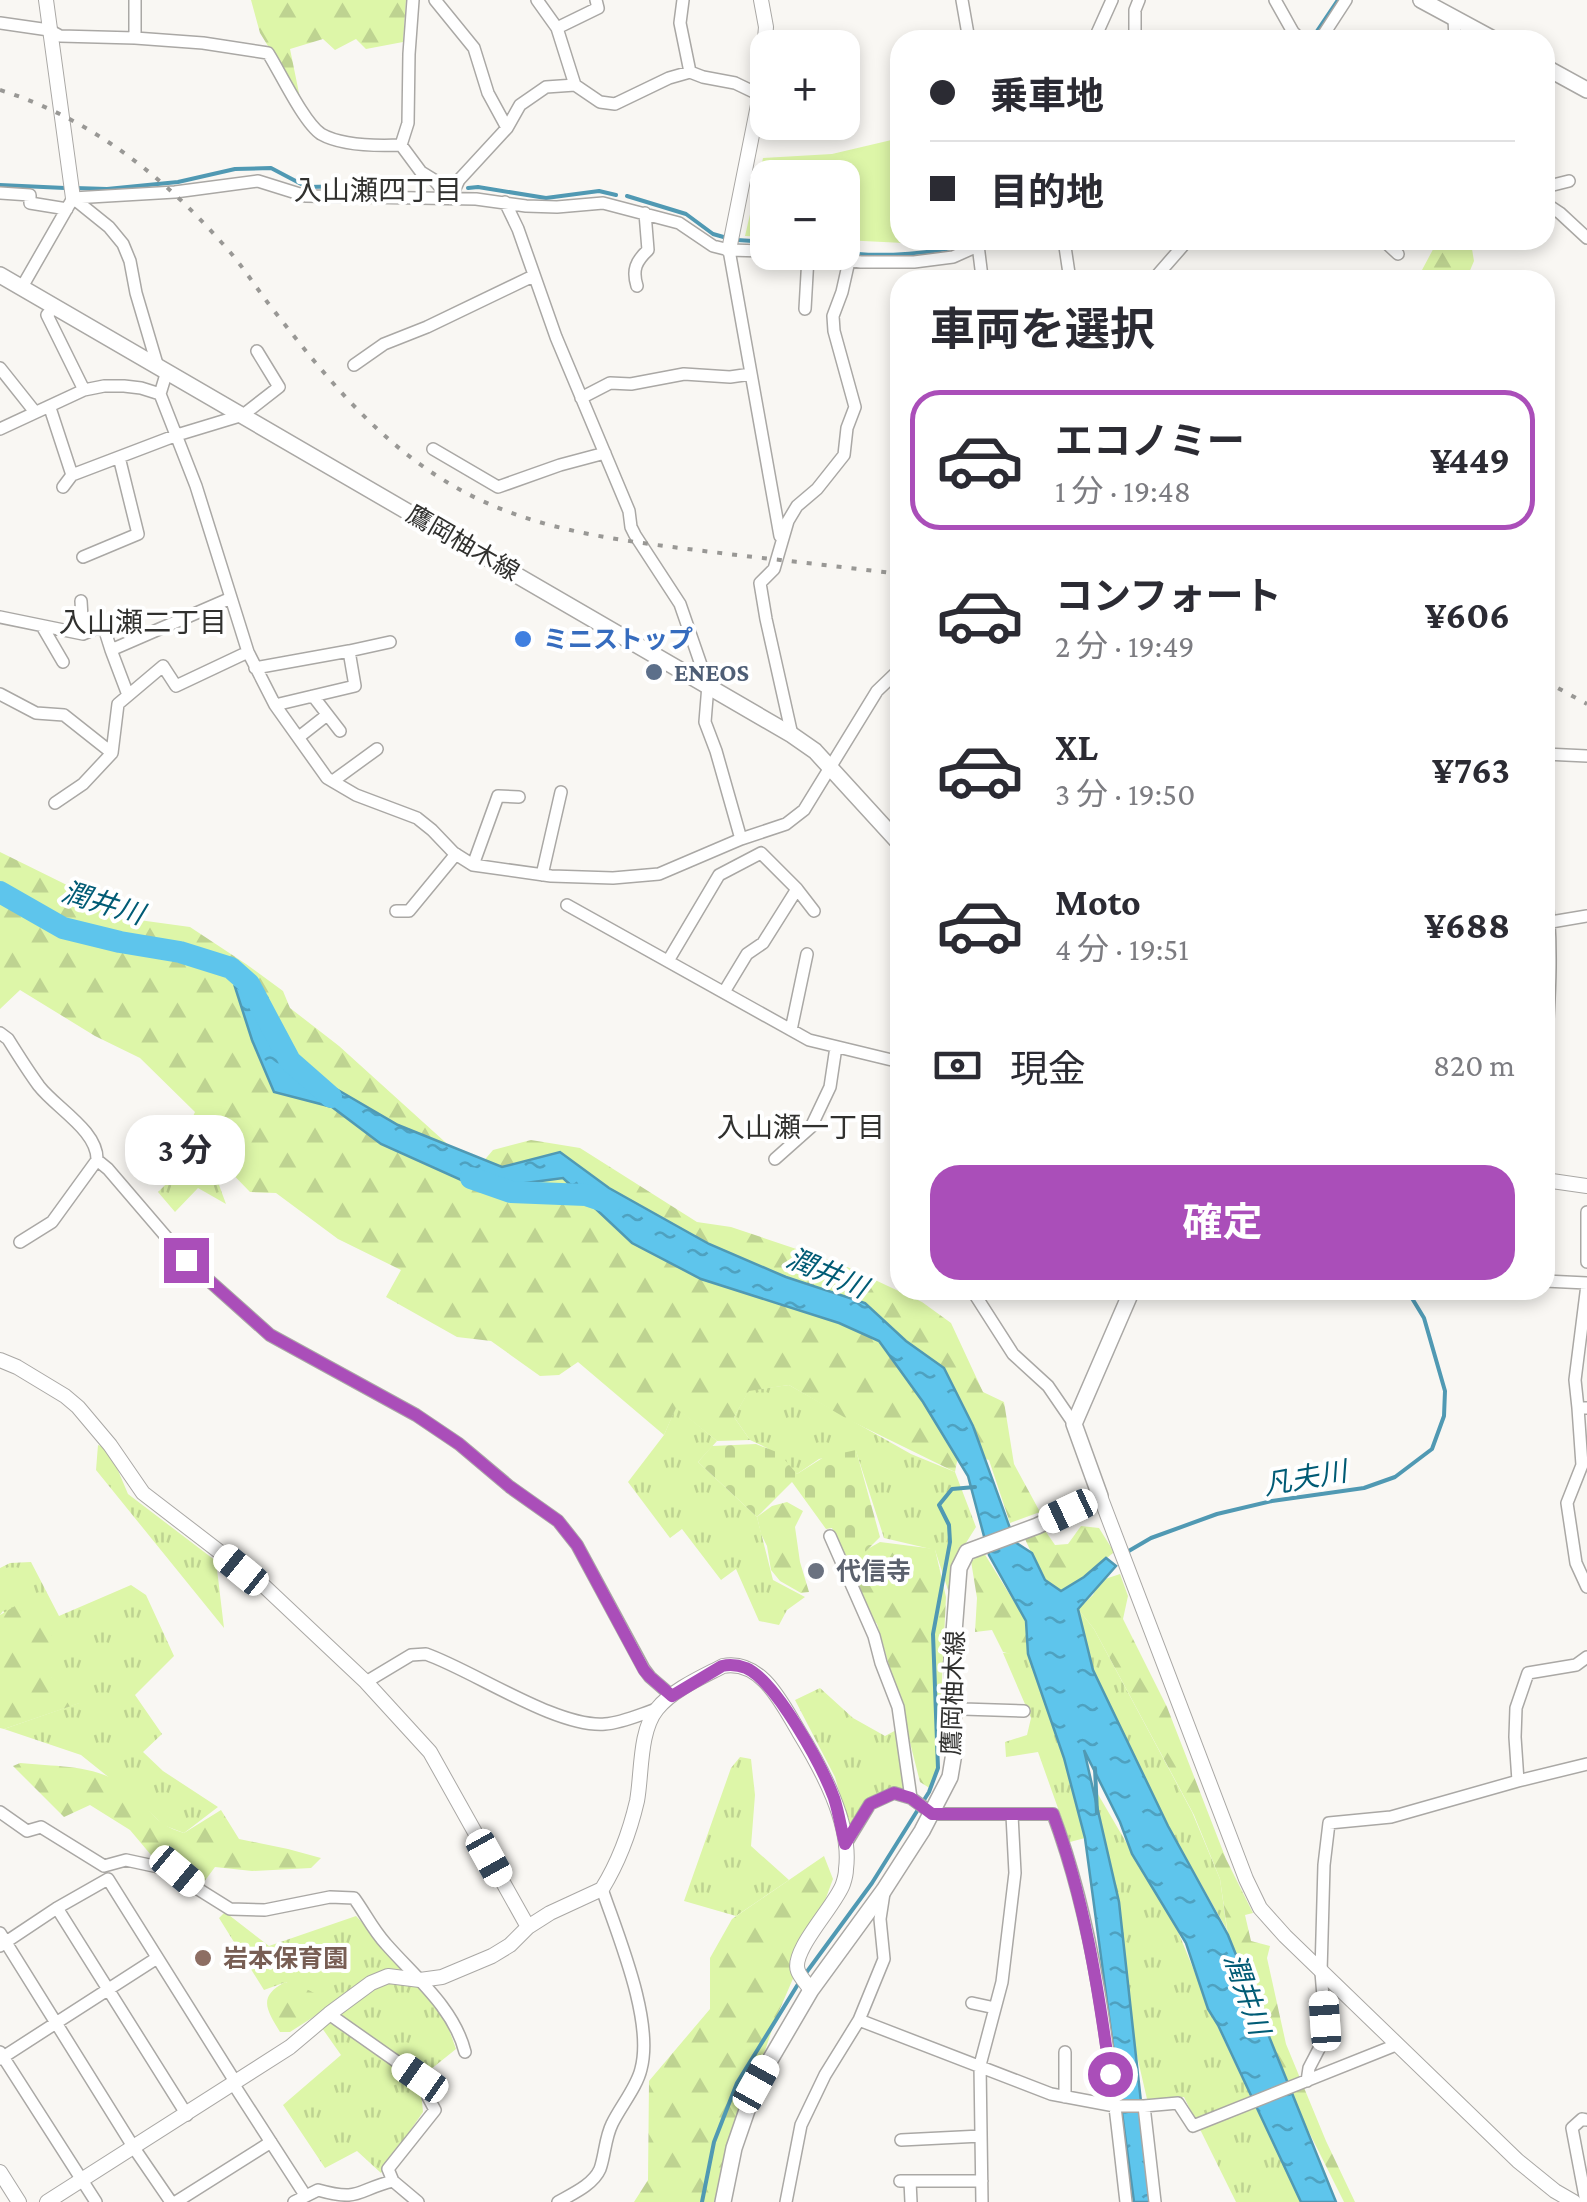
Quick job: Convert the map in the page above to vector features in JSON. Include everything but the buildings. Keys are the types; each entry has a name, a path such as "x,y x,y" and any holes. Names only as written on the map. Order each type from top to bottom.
{"main road":[{"path":"1422,0 1476,30"},
{"path":"1555,73 1586,90"},
{"name":"鷹岡柚木線","path":"0,274 792,735 815,751 890,833"},
{"path":"1100,1496 1074,1424 1128,1300"},
{"name":"鷹岡柚木線","path":"723,2202 734,2148 756,2084 811,1990 884,1890 950,1778 954,1752 952,1658 959,1568 968,1552 1037,1526 1100,1496"}],"street":[{"path":"22,288 70,203 46,0"},
{"path":"134,0 135,38"},
{"path":"401,145 408,123 414,0"},
{"path":"435,0 474,48 488,93 507,128"},
{"path":"538,0 557,28 575,85"},
{"path":"557,28 598,8 596,0"},
{"path":"684,0 680,24 690,72"},
{"path":"762,0 766,30"},
{"path":"962,0 967,30"},
{"path":"1098,30 1112,0"},
{"path":"1135,30 1139,0"},
{"path":"1275,0 1292,30"},
{"path":"1326,30 1346,0"},
{"path":"1454,18 1455,30"},
{"path":"0,24 49,30 60,36 203,43 268,52 312,126 324,136 373,147 401,145"},
{"path":"450,198 459,180 507,128 520,106 546,87 575,85 600,102 615,104 690,72 750,90"},
{"path":"751,140 731,242 780,539"},
{"path":"401,145 421,172 450,198"},
{"path":"0,193 30,195 30,203 70,203 258,181 306,196 450,198 557,207 603,203 679,222 713,246 731,242 750,247"},
{"path":"1555,185 1570,181"},
{"path":"505,202 630,511 631,527 680,604 708,685 705,722 741,838"},
{"path":"70,203 109,227 123,244 162,368 160,394 196,486 248,652 275,705 327,778 356,795 417,818 472,865 542,876 613,878 659,874 741,838 786,824 804,810 877,690 890,678"},
{"path":"1555,210 1587,238"},
{"path":"637,286 634,275 638,260 648,250 645,213"},
{"path":"860,261 953,258 968,250"},
{"path":"1162,270 1179,250"},
{"path":"1394,250 1398,254"},
{"path":"805,309 807,270"},
{"path":"792,735 760,583 774,569 780,539 797,506 817,489 844,454 855,406 833,316 847,270"},
{"path":"354,365 384,344 533,276"},
{"path":"55,306 47,315 84,390"},
{"path":"63,487 72,476 119,457 243,415 278,387 258,350"},
{"path":"0,368 35,412"},
{"path":"582,398 610,382 631,384 684,374 751,374"},
{"path":"0,429 84,390 124,386 160,394"},
{"path":"50,408 72,476"},
{"path":"433,449 498,487 605,453"},
{"path":"83,557 138,534 119,457"},
{"path":"112,650 231,598"},
{"path":"80,601 83,634"},
{"path":"0,617 83,634 97,628 105,631 128,695"},
{"path":"42,626 63,662"},
{"path":"256,668 390,642"},
{"path":"275,705 355,686 349,650"},
{"path":"55,803 84,784 112,754 118,704 162,666 176,686 248,652"},
{"path":"0,694 36,713 64,715 112,754"},
{"path":"313,696 340,730"},
{"path":"299,737 327,715"},
{"path":"333,781 377,749"},
{"path":"1555,754 1587,756"},
{"path":"542,876 560,792"},
{"path":"472,865 498,796 519,797"},
{"path":"396,911 410,910 456,854"},
{"path":"668,961 719,875 761,854 814,911"},
{"path":"724,992 746,954 763,942 797,889"},
{"path":"568,905 809,1040 890,1060"},
{"path":"1555,921 1587,916"},
{"path":"791,1030 807,954"},
{"path":"0,1033 41,1089 92,1139 97,1150 97,1160 52,1222 20,1242"},
{"path":"775,1159 811,1126 830,1087 836,1047"},
{"path":"97,1160 186,1260 270,1335 416,1415 558,1521 577,1545 644,1670 672,1696"},
{"path":"1555,1181 1587,1186"},
{"path":"1587,1212 1587,1262"},
{"path":"1555,1282 1587,1284 1575,1380 1583,1408 1582,1465 1567,1502 1576,1562 1587,1588"},
{"path":"978,1300 1013,1354 1048,1386 1074,1424"},
{"path":"0,1360 49,1386 78,1407 110,1444 147,1498 264,1586 366,1682 430,1752 528,1927"},
{"path":"1100,1496 1260,1908 1518,2161 1574,2202"},
{"path":"830,1536 874,1636 898,1707 911,1798"},
{"path":"366,1682 411,1655 426,1654 570,1719 604,1724 657,1709 722,1666 747,1668 774,1691 830,1788 845,1844 844,1882 796,1963 811,1990"},
{"path":"1518,1781 1516,1708 1528,1673 1576,1665 1587,1657"},
{"path":"952,1706 1024,1711"},
{"path":"47,2202 290,2048 372,1983 388,1976 420,1980 442,1977 492,1956 550,1913 602,1889 631,1824 647,1734 657,1709"},
{"path":"1307,2081 1308,2068 1324,2032 1321,1972 1329,1823 1391,1817 1587,1764"},
{"path":"845,1844 870,1804 894,1793 911,1798 932,1814 1053,1814 1070,1860 1102,2013 1126,2202"},
{"path":"0,1812 27,1831 41,1827 104,1866 126,1860 177,1871 230,1910 266,1910 330,1897 354,1898 383,1941 452,2020 465,2052"},
{"path":"982,2202 980,2065 1002,1982 1014,1873 1012,1814"},
{"path":"271,2142 173,2202 134,2148 2,1940 108,1879 271,2142 300,2199 318,2190 340,2199 356,2199 394,2181"},
{"path":"558,2202 586,2185 599,2171 610,2128 641,2071 642,2022 602,1889"},
{"path":"786,2202 801,2124 860,2020 884,1959 880,1919 884,1890"},
{"path":"57,1908 187,2115"},
{"path":"96,2202 1,2056 157,1958"},
{"path":"972,2002 996,2008"},
{"path":"329,2014 420,2078"},
{"path":"860,2020 1050,2094 1115,2106 1178,2103 1193,2126 1396,2045"},
{"path":"1064,2097 1065,2052"},
{"path":"418,2202 394,2181 388,2168 435,2110 428,2097"},
{"path":"1144,2106 1155,2202"},
{"path":"1586,2202 1572,2128 1587,2120"},
{"path":"901,2140 982,2136"},
{"path":"0,2172 20,2202"},
{"path":"912,2202 905,2181 982,2181"}],"green space":[{"path":"251,0 406,0 403,42 366,49 356,39 335,50 323,39 290,49 300,98 260,33"},
{"path":"890,140 890,242 860,241 860,160 763,158 832,154"},
{"path":"1433,250 1472,250 1470,270 1422,270"},
{"path":"0,852 79,891 117,917 190,927 246,964 283,991 290,1008 339,1046 476,1170 493,1150 531,1140 580,1148 697,1222 731,1227 841,1264 890,1287 890,1300 922,1302 951,1323 983,1392 1004,1402 1014,1464 1040,1512 1010,1523 989,1460 959,1451 955,1472 849,1420 789,1385 749,1391 734,1417 750,1440 717,1441 676,1408 664,1435 578,1362 559,1375 540,1376 491,1341 457,1337 386,1297 401,1270 338,1239 276,1193 250,1192 218,1159 180,1144 195,1112 140,1058 95,1036 20,990 0,1009"},
{"path":"199,1152 221,1162 215,1174 226,1204 198,1188 175,1212 158,1192"},
{"path":"789,1385 911,1454 955,1472 976,1527 959,1554 951,1599 935,1550 884,1538 856,1451 819,1459 797,1474 767,1448 750,1440 734,1417 749,1390"},
{"path":"676,1407 717,1441 698,1462 757,1517 773,1580 805,1597 787,1610 779,1625 759,1621 736,1569 721,1580 682,1529 670,1538 628,1482 664,1435"},
{"path":"756,1444 779,1453 797,1474 824,1457 856,1450 880,1537 866,1551 848,1560 832,1528 826,1529 792,1482 757,1517 698,1462 712,1446"},
{"path":"98,1445 109,1449 128,1494 216,1561 224,1628 96,1470"},
{"path":"787,1502 803,1511 795,1527 809,1592 801,1593 780,1581 771,1570 761,1534 757,1517 772,1506"},
{"path":"1081,1526 1099,1528 1114,1552 1078,1583 1061,1592 1046,1585 1025,1539 1044,1529 1055,1545 1068,1544"},
{"path":"880,1542 935,1549 946,1597 938,1760 931,1789 920,1782 877,1624 868,1613 848,1560"},
{"path":"984,1553 1026,1621 1028,1654 1003,1652 992,1630 975,1632 977,1598 971,1561"},
{"path":"31,1562 59,1616 131,1585 146,1595 174,1656 135,1695 162,1734 143,1752 163,1771 218,1807 184,1833 163,1825 81,1755 4,1729 79,1703 80,1695 50,1677 3,1611 0,1615 0,1568 10,1563"},
{"path":"1120,1574 1128,1596 1123,1619 1167,1707 1226,1859 1253,1913 1245,1915 1251,1941 1270,1946 1267,1958 1286,2044 1355,2202 1344,2202 1273,2060 1228,1935 1220,1879 1194,1815 1094,1629 1078,1609 1093,1595 1099,1581"},
{"path":"15,1606 51,1632 51,1677 81,1694 80,1703 4,1729 0,1728 0,1615"},
{"path":"1078,1609 1094,1629 1192,1812 1220,1879 1227,1930 1170,1829 1095,1675"},
{"path":"1003,1653 1028,1654 1059,1740 1085,1838 1070,1842 1038,1752 1006,1757 1005,1742 1027,1735 1031,1718"},
{"path":"820,1688 853,1718 885,1736 902,1727 910,1792 883,1793 850,1829 835,1777 795,1700"},
{"path":"740,1757 751,1759 755,1795 751,1846 789,1880 736,1916 684,1901 731,1768"},
{"path":"20,1763 77,1768 104,1775 129,1789 164,1824 184,1833 221,1810 239,1839 321,1858 311,1868 252,1871 215,1867 201,1886 167,1874 130,1830 90,1805 64,1817 13,1766"},
{"path":"1085,1772 1170,1912 1213,2017 1301,2202 1236,2202 1184,2097 1147,2099 1128,2017"},
{"path":"824,1856 833,1879 776,2018 714,2202 634,2202 648,2180 649,2081 710,2009 710,1958 732,1919"},
{"path":"225,1912 269,1946 356,1916 411,1973 446,2021 456,2049 420,2078 423,2112 381,2173 357,2151 325,2168 283,2105 341,2055 322,2028 331,2015 286,1982 264,1990 219,1918"},
{"path":"285,1982 315,1994 329,2007 290,2032 280,2032 267,2004 271,1993"}],"water":[{"path":"235,987 267,997 289,1068 338,1090 398,1125 502,1167 560,1152 609,1188 709,1244 786,1277 865,1303 906,1341 944,1368 973,1426 1015,1542 1032,1553 1045,1580 1061,1591 1106,1558 1116,1566 1078,1609 1093,1670 1168,1826 1228,1935 1336,2202 1301,2202 1208,2009 1186,1943 1132,1854 1084,1750 1119,1902 1152,2202 1134,2202 1085,1838 1064,1758 1028,1654 1026,1621 989,1555 968,1476 923,1402 879,1341 839,1323 701,1279 632,1243 563,1178 481,1189 381,1144 332,1107 274,1092"}],"waterway":[{"path":"1318,30 1338,0"},
{"path":"75,188 178,182 235,169 271,168 307,187 353,186"},
{"path":"0,185 65,188"},
{"path":"468,188 546,198 599,191 616,195"},
{"path":"627,196 686,214 713,234 727,238"},
{"path":"737,240 750,241"},
{"path":"860,254 939,250"},
{"name":"潤井川","path":"0,892 63,928 180,952 231,968 249,984 290,1061 331,1097"},
{"name":"潤井川","path":"471,1178 511,1192 586,1195 610,1203"},
{"name":"凡夫川","path":"1127,1552 1151,1538 1217,1514 1272,1501 1364,1488 1395,1477 1432,1449 1444,1416 1445,1391 1424,1318 1413,1300"},
{"path":"806,1973 872,1883 929,1792 938,1768 933,1634 950,1542 949,1525 939,1505 952,1489 975,1487"},
{"path":"1095,1768 1097,1813"},
{"path":"702,2202 714,2142 737,2083 800,1981"}],"railway":[{"path":"0,90 64,116 93,133 122,151 174,194 228,250 350,402 423,466 479,500 541,523 605,537 890,573"},
{"path":"1555,686 1587,704"}],"place":[{"name":"ミニストップ","path":"523,639"},
{"name":"ENEOS","path":"654,672"},
{"name":"代信寺","path":"816,1571"},
{"name":"岩本保育園","path":"203,1958"}],"district":[{"name":"入山瀬四丁目","path":"378,190"},
{"name":"入山瀬二丁目","path":"143,622"},
{"name":"入山瀬一丁目","path":"801,1127"}],"route":[{"path":"186,1260 270,1335 416,1415 558,1521 577,1545 644,1670 672,1696 722,1666 747,1668 760,1678 774,1691 830,1788 845,1844 864,1810 894,1793 911,1798 932,1814 1053,1814 1070,1860 1084,1923 1110,2074"}]}
